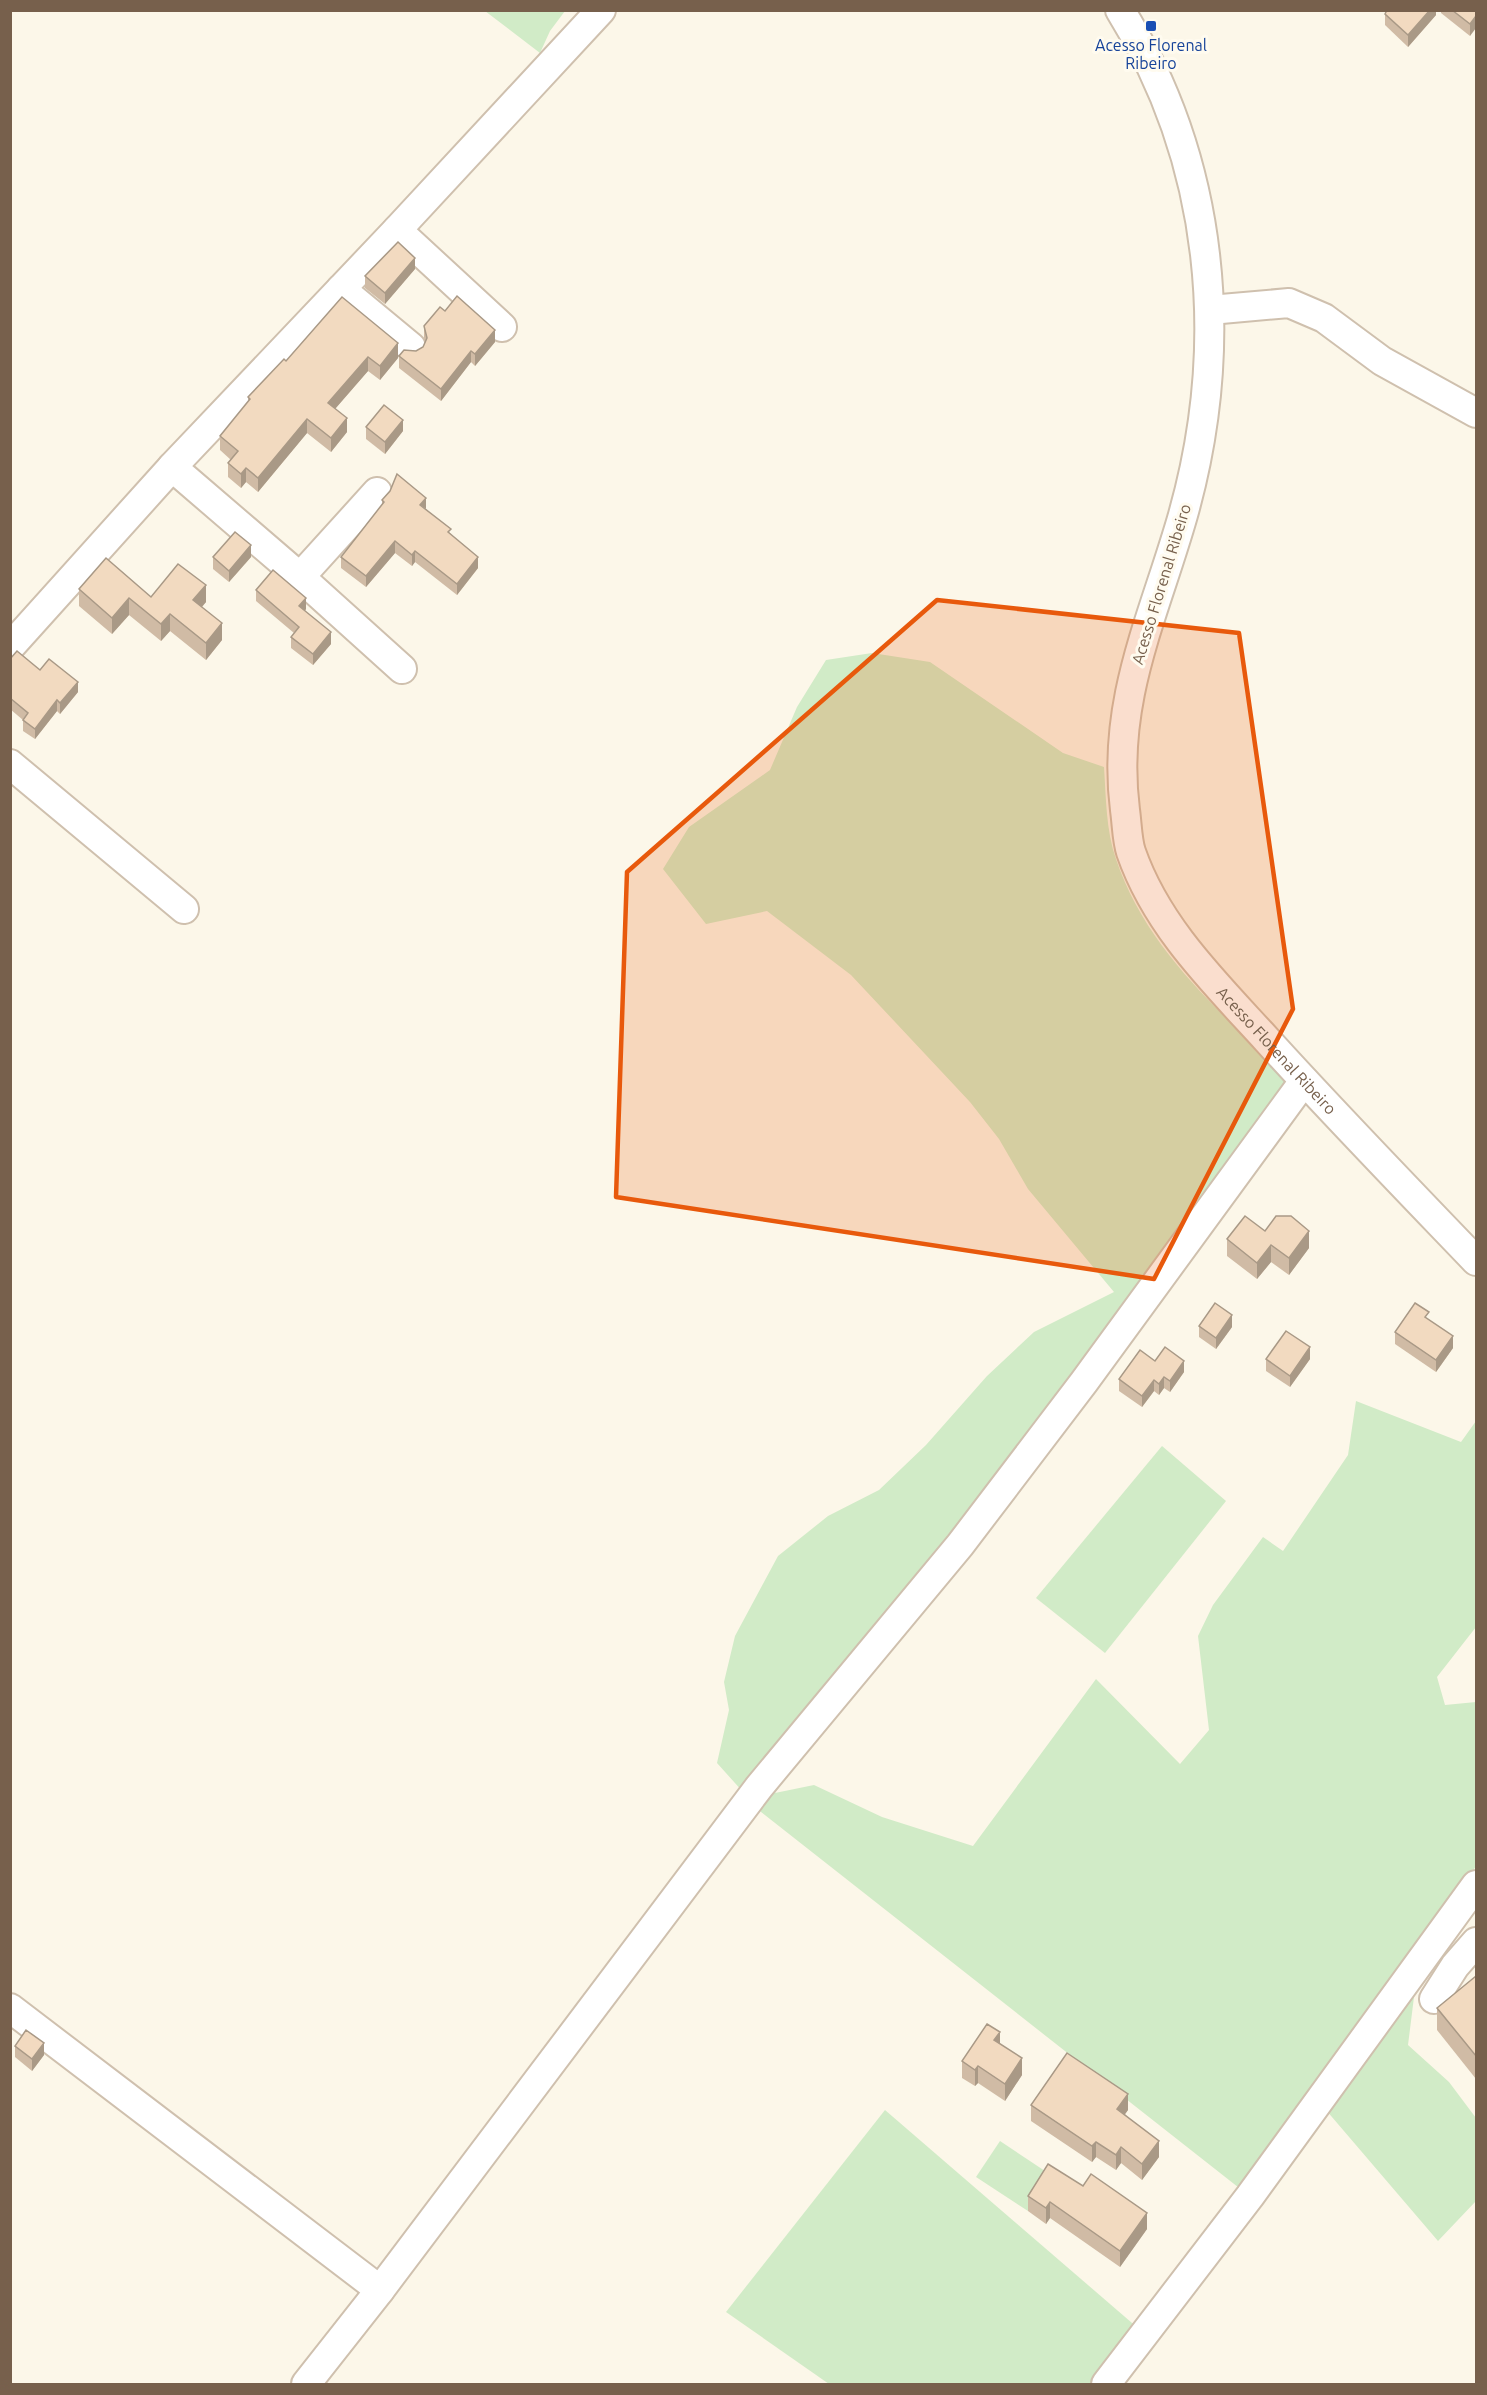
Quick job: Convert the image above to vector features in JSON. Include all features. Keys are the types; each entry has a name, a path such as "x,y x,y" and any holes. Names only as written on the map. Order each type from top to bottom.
{"street":[{"path":"10,647 172,467 397,231 601,10"},
{"name":"Acesso Florenal Ribeiro","path":"1120,10 1170,106 1184,152 1194,186 1206,251 1210,310 1204,411 1184,513 1140,645 1127,707 1120,763 1130,850 1176,938 1304,1081 1476,1261"},
{"path":"397,231 502,327"},
{"path":"341,289 411,347"},
{"path":"1210,310 1289,303 1324,318 1382,361 1476,413"},
{"path":"172,467 300,577 402,669"},
{"path":"300,577 377,492"},
{"path":"10,764 184,909"},
{"path":"306,2385 759,1787 967,1536 1077,1391 1304,1081"},
{"path":"1106,2385 1250,2196 1476,1885"},
{"path":"1434,1999 1455,1966 1476,1942"},
{"path":"10,2008 380,2290"}],"highlighted area":[{"path":"937,600 1239,633 1293,1009 1154,1279 616,1197 627,872"}],"green space":[{"path":"485,11 565,11 550,31 540,53"},
{"path":"872,653 930,662 1063,753 1104,767 1110,837 1116,859 1130,894 1148,926 1170,956 1219,1011 1301,1088 956,1535 775,1793 814,1785 882,1817 973,1846 1096,1679 1180,1764 1209,1730 1198,1636 1213,1605 1263,1537 1283,1551 1348,1455 1356,1401 1461,1442 1476,1421 1476,1627 1437,1677 1445,1705 1476,1702 1476,1866 1407,1971 1414,1997 1408,2045 1449,2082 1476,2118 1476,2201 1438,2241 1314,2096 1243,2191 761,1812 717,1763 729,1710 724,1682 735,1636 778,1556 828,1516 879,1490 926,1445 987,1376 1034,1332 1114,1292 1028,1189 999,1139 970,1102 851,975 767,911 706,924 663,869 689,827 770,770 797,707 826,660"},
{"path":"1162,1446 1226,1501 1105,1653 1036,1598"},
{"path":"885,2110 1139,2329 1098,2384 829,2384 726,2312"},
{"path":"1000,2141 1051,2175 1028,2211 976,2177"}],"building":[{"path":"1387,10 1430,10 1408,35 1385,14"},
{"path":"1452,10 1476,10 1476,16 1470,24"},
{"path":"398,242 415,258 385,293 365,276"},
{"path":"457,296 495,330 475,354 471,351 441,389 399,356 404,350 416,351 423,347 427,338 424,326 440,307 445,311"},
{"path":"342,297 398,343 380,366 368,357 328,403 347,418 331,438 307,419 258,478 246,468 241,474 228,463 238,451 220,436 250,399 248,397 284,359 286,361"},
{"path":"384,405 403,420 385,442 366,427"},
{"path":"397,474 426,498 420,505 451,529 448,532 478,557 457,584 415,551 412,555 395,541 366,576 341,557 384,502 382,500 390,491"},
{"path":"235,532 251,545 229,571 213,557"},
{"path":"106,558 151,597 178,564 206,585 193,600 222,623 206,643 170,614 161,624 129,598 112,618 79,589"},
{"path":"273,570 306,598 299,606 331,632 313,654 291,637 299,627 256,590"},
{"path":"17,651 40,670 49,659 78,682 60,703 57,700 35,729 23,720 28,713 10,698 10,659"},
{"path":"1245,1216 1265,1231 1276,1216 1291,1216 1309,1231 1289,1258 1271,1245 1257,1263 1227,1239"},
{"path":"1215,1303 1232,1315 1216,1338 1199,1326"},
{"path":"1415,1303 1429,1312 1425,1317 1453,1336 1436,1360 1395,1332"},
{"path":"1286,1331 1310,1347 1290,1376 1266,1359"},
{"path":"1165,1347 1184,1361 1170,1381 1164,1377 1159,1384 1154,1380 1142,1396 1119,1379 1140,1350 1155,1361"},
{"path":"1476,1976 1476,2056 1437,2008"},
{"path":"987,2024 1000,2032 994,2040 1022,2058 1005,2084 978,2066 975,2070 962,2061"},
{"path":"26,2030 44,2043 32,2059 15,2046"},
{"path":"1067,2053 1128,2094 1117,2109 1159,2141 1142,2164 1121,2147 1116,2155 1096,2142 1092,2146 1031,2105"},
{"path":"1048,2164 1083,2186 1091,2174 1147,2213 1120,2251 1050,2202 1046,2208 1028,2196"}],"place":[{"name":"Acesso Florenal Ribeiro","path":"1151,26"}]}
